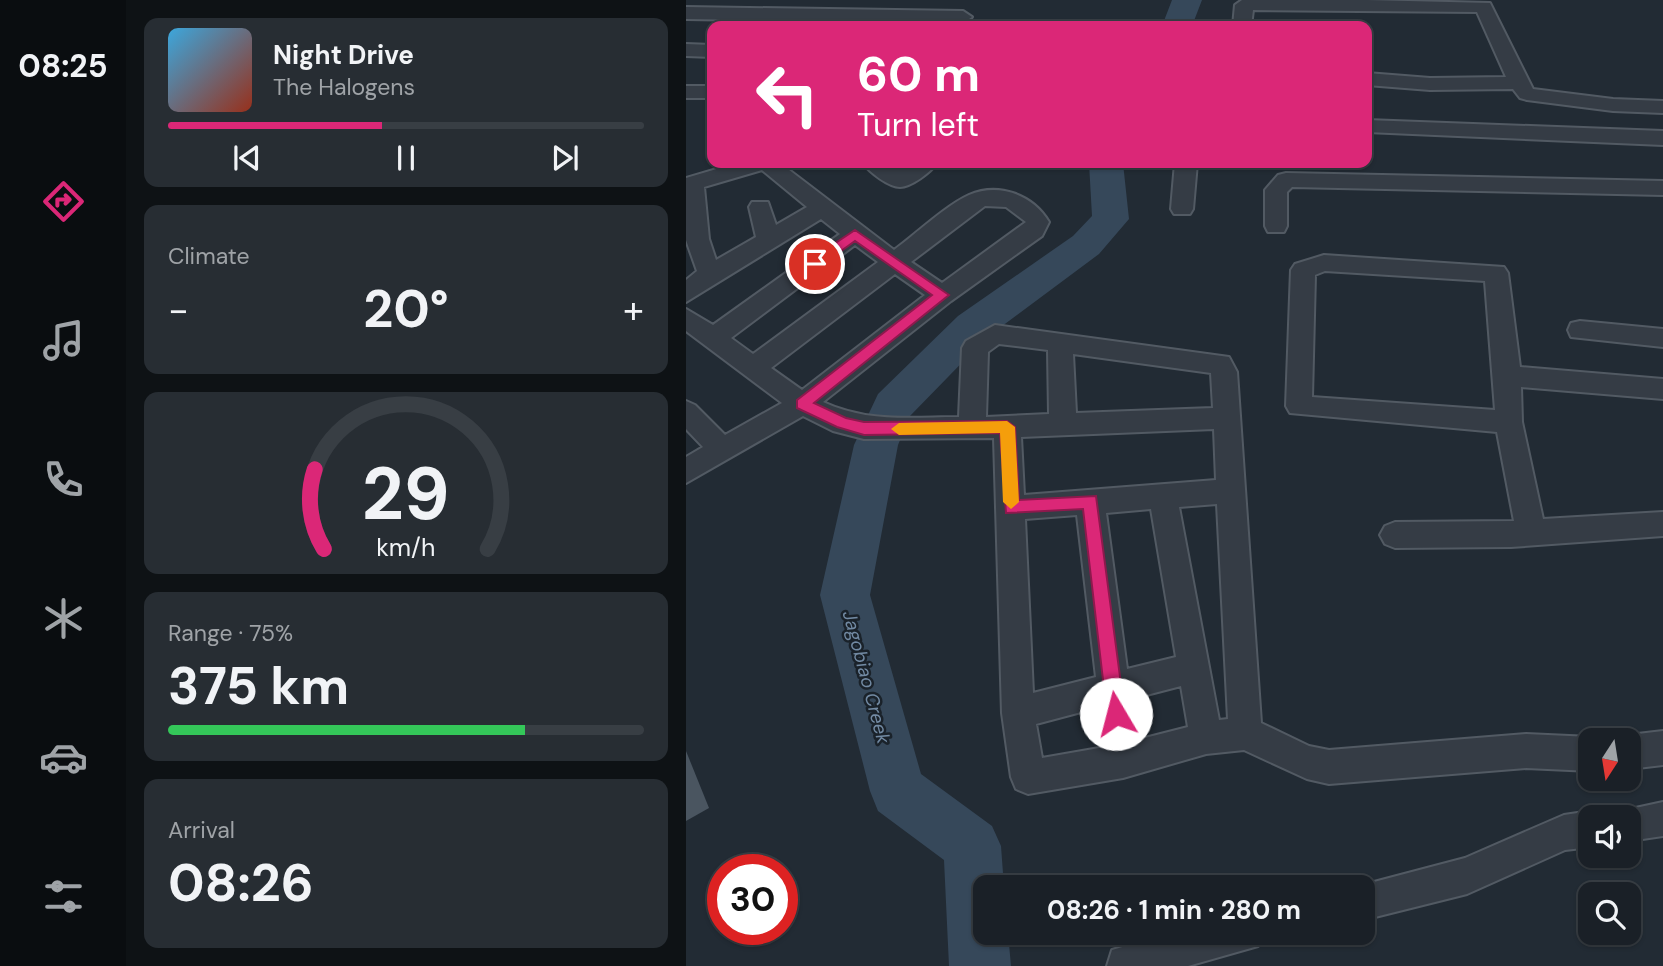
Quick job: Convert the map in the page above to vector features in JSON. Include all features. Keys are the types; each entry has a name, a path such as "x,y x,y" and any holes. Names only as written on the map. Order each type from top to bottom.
{"street":[{"path":"1242,21 1244,5 1251,4 1484,7 1519,83 1527,93 1538,97 1663,107"},
{"path":"686,13 964,14"},
{"path":"686,50 707,51"},
{"path":"1372,79 1442,84 1519,83"},
{"path":"686,92 707,92"},
{"path":"1372,126 1663,138"},
{"path":"710,274 697,239 692,184 701,178 744,168"},
{"path":"772,168 855,234 942,295"},
{"path":"882,168 900,180 918,168"},
{"path":"1182,209 1186,168"},
{"path":"1276,226 1276,190 1286,180 1663,188"},
{"path":"686,471 802,404 942,295 1034,230 1038,222 1034,214 1016,201 990,196 975,201 754,368"},
{"path":"760,207 768,239"},
{"path":"686,293 710,274 821,208"},
{"path":"714,337 855,234"},
{"path":"1509,422 1299,406 1303,270 1324,263 1496,273 1508,376 1509,422 1531,532"},
{"path":"686,318 802,404 842,423 864,428 1063,426 1225,418"},
{"path":"1580,330 1663,338"},
{"path":"972,428 974,353 980,343 995,334 1220,364 1224,372 1225,418 1233,491 1245,733"},
{"path":"1060,341 1063,426"},
{"path":"1508,376 1663,390"},
{"path":"686,412 723,450"},
{"path":"1007,427 1018,713 1028,777 1123,761 1206,738 1245,733 1307,762 1329,766 1526,751 1578,753"},
{"path":"1012,508 1233,491"},
{"path":"1163,495 1206,738"},
{"path":"1090,501 1123,761"},
{"path":"1395,535 1531,532 1663,524"},
{"path":"1018,713 1194,668"},
{"path":"1642,750 1663,748"},
{"path":"1641,822 1663,819"},
{"path":"1375,899 1467,876 1564,833 1578,831"},
{"path":"1125,963 1197,945"}],"building":[{"path":"686,751 709,808 686,821"}],"waterway":[{"name":"Jagobiao Creek","path":"1179,21 1187,0"},
{"name":"Jagobiao Creek","path":"980,966 972,846 898,791 845,595 876,445 893,406 972,327 1086,245 1111,219 1106,168"}],"slow traffic":[{"path":"899,429 1007,427 1011,502"}],"route":[{"path":"815,264 855,234 942,295 802,404 842,423 864,428 1007,427 1012,508 1090,501 1116,714"}]}
